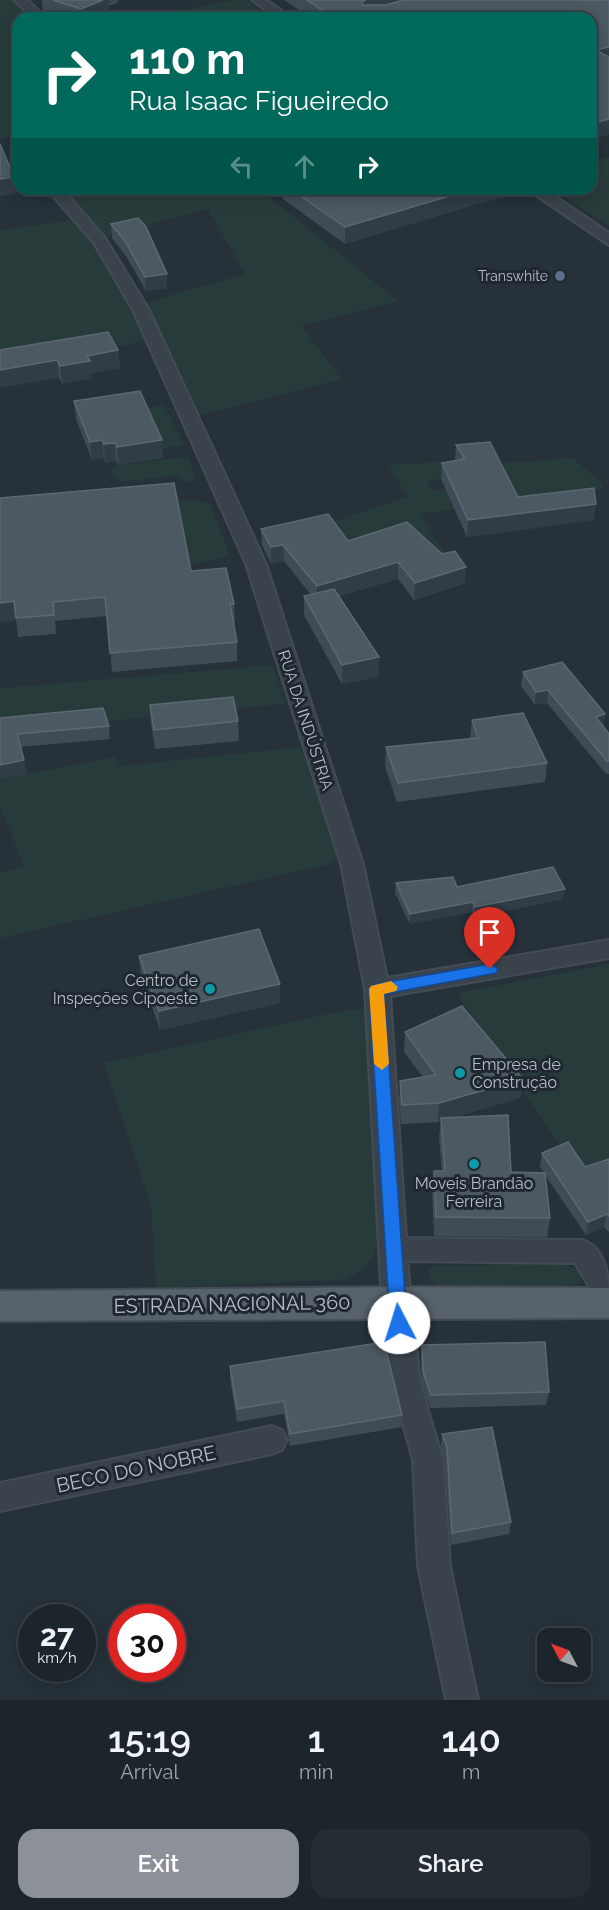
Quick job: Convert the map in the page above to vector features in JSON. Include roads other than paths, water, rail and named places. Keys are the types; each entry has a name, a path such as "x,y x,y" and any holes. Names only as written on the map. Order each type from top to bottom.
{"main road":[{"name":"ESTRADA NACIONAL 360","path":"0,1306 396,1302 609,1303"}],"street":[{"path":"20,0 34,12"},
{"path":"85,0 111,0"},
{"path":"258,0 277,12"},
{"name":"RUA DA INDÚSTRIA","path":"59,195 100,241 141,310 256,564 352,864 376,989 396,1302 406,1384 428,1460 434,1566 462,1700"},
{"path":"543,195 609,240"},
{"path":"376,989 609,949"},
{"path":"394,1249 583,1252 609,1294"},
{"name":"BECO DO NOBRE","path":"0,1497 272,1440"}],"place":[{"name":"Transwhite","path":"560,276"},
{"name":"Centro de Inspeções Cipoeste","path":"210,989"},
{"name":"Empresa de Construção","path":"460,1073"},
{"name":"Moveis Brandão Ferreira","path":"474,1164"}]}
